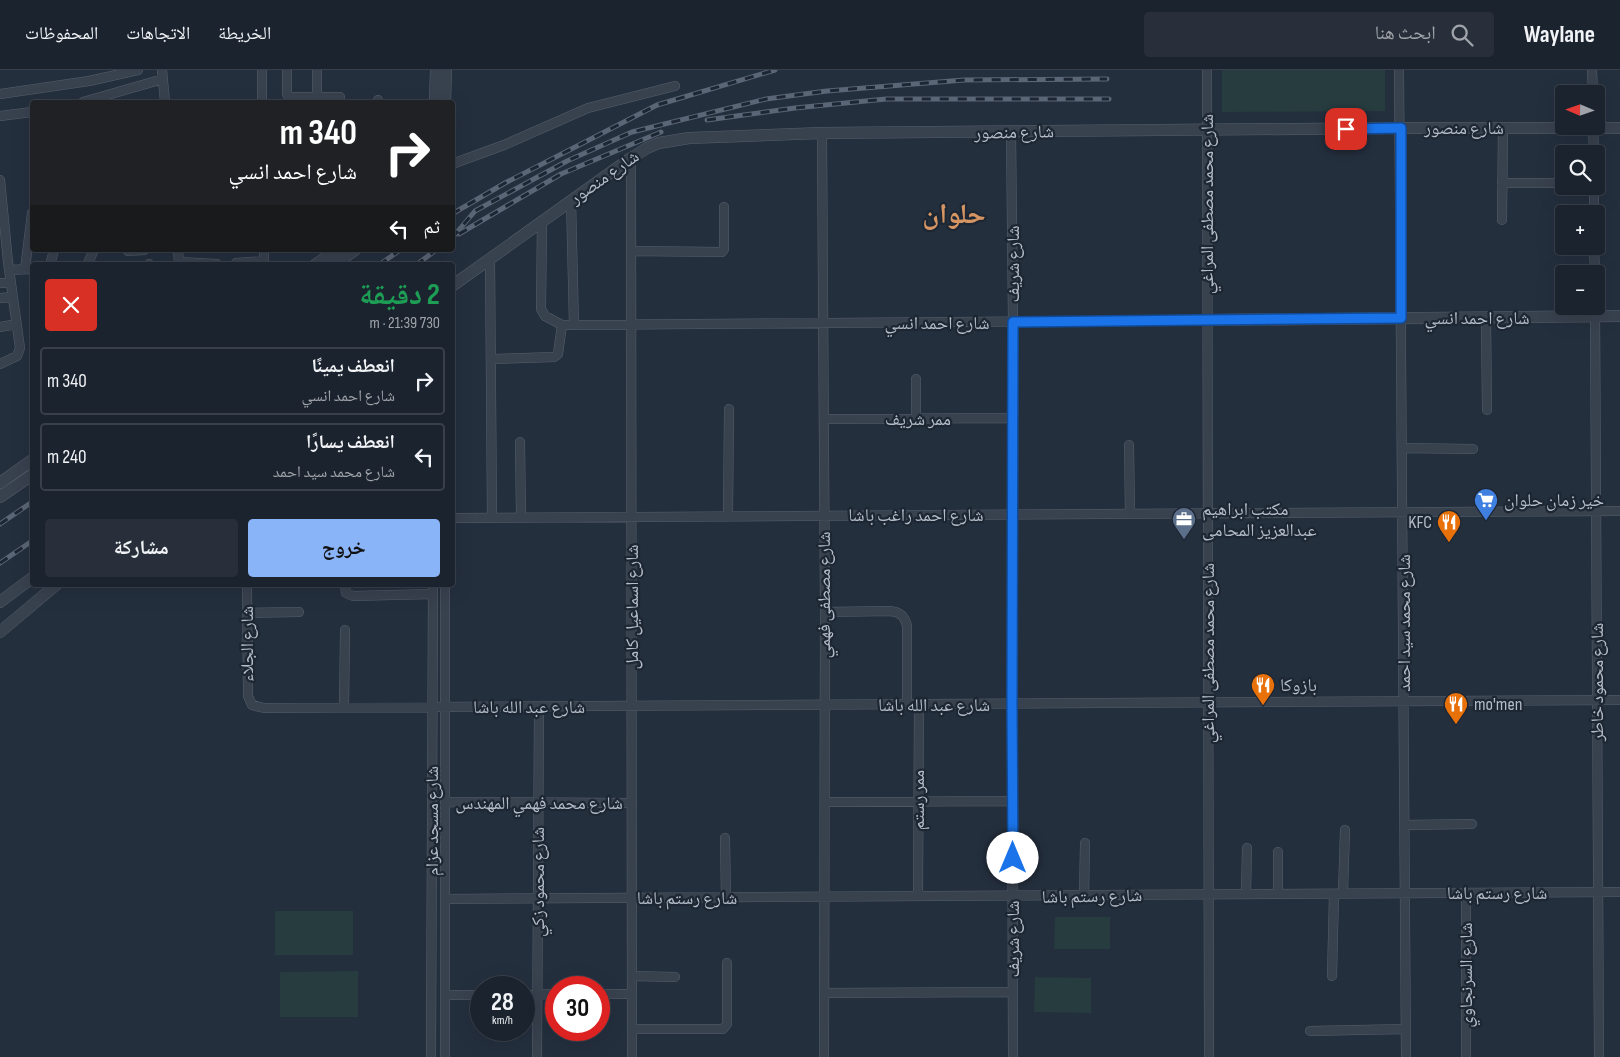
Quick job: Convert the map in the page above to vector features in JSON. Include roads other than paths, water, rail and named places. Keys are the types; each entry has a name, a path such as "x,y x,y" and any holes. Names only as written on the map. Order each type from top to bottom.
{"street":[{"path":"0,94 89,81 138,70"},
{"path":"262,70 262,100"},
{"path":"287,70 288,96 317,100 340,97"},
{"path":"317,70 317,100"},
{"path":"435,100 436,70"},
{"path":"445,100 446,70"},
{"name":"شارع محمد مصطفى المراغي","path":"1207,70 1208,1057"},
{"name":"شارع محمد سيد احمد","path":"1399,70 1401,128 1406,1057"},
{"path":"1592,70 1593,85"},
{"path":"89,100 163,75 165,100"},
{"path":"455,163 504,145 588,108 675,86"},
{"path":"0,116 30,112"},
{"name":"شارع منصور","path":"455,284 631,158 647,148 688,138 822,133 1555,127"},
{"name":"شارع منصور","path":"1605,127 1620,128"},
{"path":"1502,220 1503,128"},
{"name":"شارع شريف","path":"1011,132 1013,322 1013,1057"},
{"name":"شارع مصطفى فهمي","path":"822,133 825,612 824,1057"},
{"name":"شارع اسماعيل كامل","path":"631,158 632,1057"},
{"path":"0,180 6,264 11,283 20,348 17,356 0,364"},
{"path":"1502,183 1555,183"},
{"path":"571,200 574,325"},
{"path":"631,251 722,252 724,248 724,207"},
{"path":"490,359 554,357 558,354 562,325 545,316 541,309 542,222"},
{"path":"6,264 29,269 30,250"},
{"path":"319,262 333,252"},
{"path":"337,262 352,252"},
{"path":"490,259 492,518"},
{"path":"0,282 11,283"},
{"path":"0,298 13,297"},
{"name":"شارع احمد انسي","path":"1605,313 1620,316"},
{"name":"شارع احمد انسي","path":"562,325 1486,318 1555,314"},
{"name":"شارع محمود خاطر","path":"1595,315 1599,1057"},
{"path":"1486,318 1487,410"},
{"path":"0,327 17,324"},
{"path":"916,379 916,419"},
{"path":"728,409 728,516"},
{"name":"ممر شريف","path":"824,419 1013,418"},
{"path":"520,442 521,518"},
{"path":"1129,445 1130,514"},
{"path":"1402,448 1473,448"},
{"path":"0,483 30,461"},
{"path":"0,497 30,475"},
{"name":"شارع احمد راغب باشا","path":"455,518 1620,511"},
{"path":"0,602 30,580"},
{"path":"0,632 54,587"},
{"name":"شارع الجلاء","path":"246,587 250,703"},
{"path":"345,587 346,593 353,596 433,589"},
{"name":"شارع مسجد عزام","path":"445,587 445,1057"},
{"name":"شارع مسجد عزام","path":"431,1057 433,589"},
{"path":"825,612 890,611 902,615 906,620 907,626 907,705"},
{"path":"247,613 298,612"},
{"path":"344,708 345,630"},
{"name":"شارع عبد الله باشا","path":"250,703 256,707 264,708 445,708 1620,700"},
{"name":"ممر رستم","path":"918,896 919,705"},
{"name":"شارع محمود زكي","path":"537,1057 539,707"},
{"path":"825,802 1013,801"},
{"name":"شارع محمد فهمي المهندس","path":"445,802 632,803"},
{"path":"1405,825 1472,824"},
{"path":"1343,893 1345,830"},
{"path":"725,838 726,898"},
{"path":"1084,896 1085,843"},
{"path":"1246,894 1247,848"},
{"path":"1278,852 1278,894"},
{"name":"شارع رستم باشا","path":"445,899 1620,892"},
{"name":"شارع السرنجاوي","path":"1466,893 1466,1057"},
{"path":"1332,976 1334,894"},
{"path":"632,1030 723,1029 726,1024 727,963"},
{"path":"632,976 675,976"},
{"path":"824,993 1013,992"},
{"path":"537,994 545,994"},
{"path":"610,994 632,994"},
{"path":"445,995 470,995"},
{"path":"1310,1031 1406,1029"}],"railway":[{"path":"455,212 505,183 657,105 775,70"},
{"path":"455,234 475,211 567,161 632,132 766,99 827,91 964,80 1107,79"},
{"path":"707,120 795,108 886,99 1109,99"},
{"path":"459,234 561,174 661,132"},
{"path":"383,262 397,252"},
{"path":"420,262 433,252"},
{"path":"0,524 30,503"},
{"path":"0,563 30,542"}],"place":[{"name":"خير زمان حلوان","path":"1486,521"},
{"name":"مكتب ابراهيم عبدالعزيز المحامى","path":"1184,540"},
{"name":"KFC","path":"1449,543"},
{"name":"بازوكا","path":"1263,706"},
{"name":"mo'men","path":"1456,725"}],"district":[{"name":"حلوان","path":"954,213"}]}
